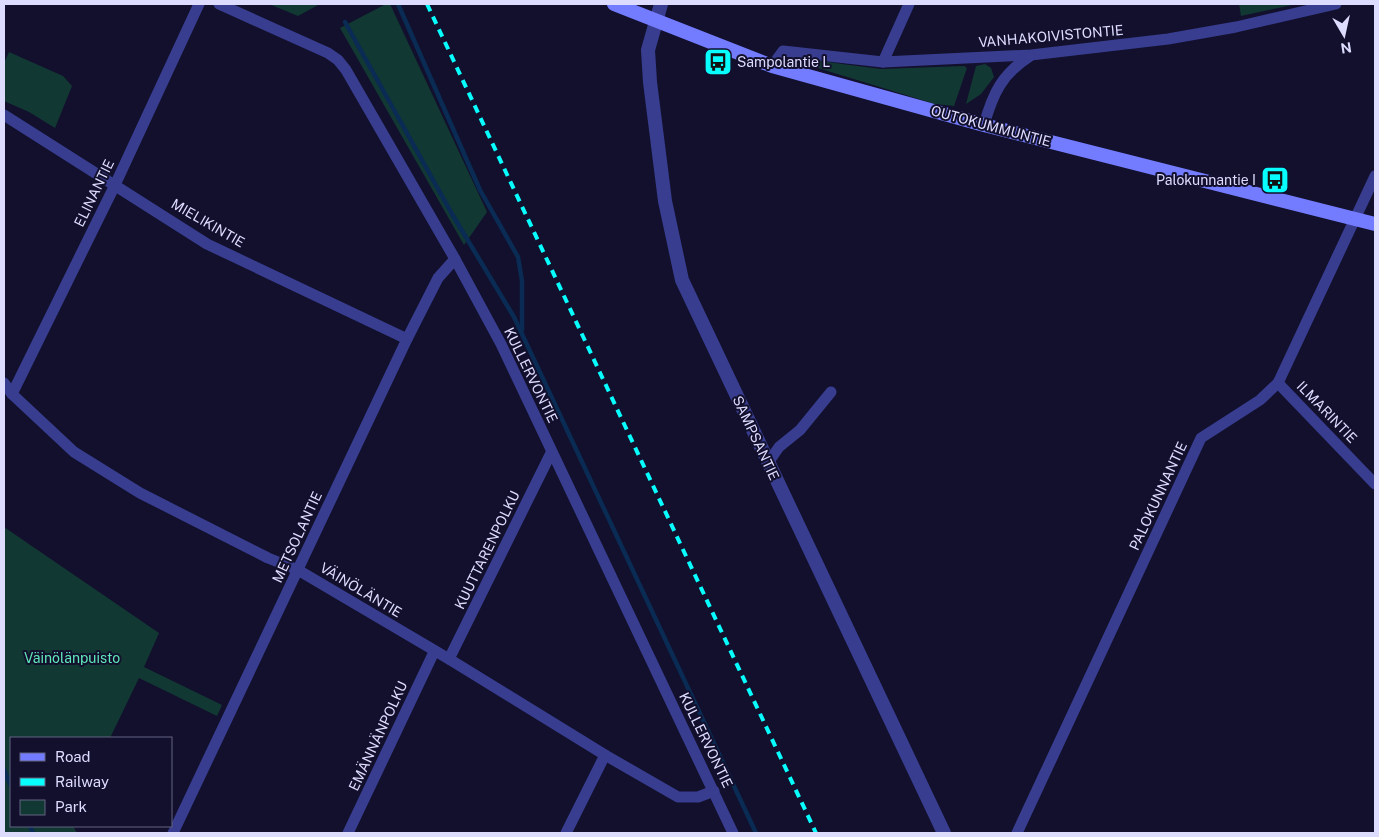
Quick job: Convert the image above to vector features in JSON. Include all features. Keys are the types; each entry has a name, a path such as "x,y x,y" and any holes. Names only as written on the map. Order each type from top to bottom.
{"main road":[{"name":"OUTOKUMMUNTIE","path":"614,4 772,66 984,125 1375,224"}],"street":[{"name":"ELINANTIE","path":"12,394 115,185 199,4"},
{"name":"KULLERVONTIE","path":"219,4 308,44 338,60 346,70 455,259 501,344 733,833"},
{"name":"SAMPSANTIE","path":"661,4 648,50 650,82 665,201 682,280 944,833"},
{"path":"883,62 909,4"},
{"name":"VANHAKOIVISTONTIE","path":"772,66 783,51 883,62 1031,55 1168,39 1236,27 1336,4"},
{"path":"984,125 991,100 1004,80 1015,65 1031,55"},
{"name":"MIELIKINTIE","path":"4,115 207,244 407,339"},
{"name":"PALOKUNNANTIE","path":"1017,833 1202,438 1260,400 1278,383 1375,176"},
{"name":"METSOLANTIE","path":"173,833 407,339 438,278 455,259"},
{"name":"VÄINÖLÄNTIE","path":"4,383 12,394 74,452 140,493 268,558 298,570 678,797 698,798 714,791"},
{"name":"ILMARINTIE","path":"1278,383 1375,484"},
{"path":"768,463 779,447 800,430 831,392"},
{"name":"KUUTTARENPOLKU","path":"450,660 552,453"},
{"name":"EMÄNNÄNPOLKU","path":"348,833 434,652"},
{"path":"566,833 605,755"}],"green space":[{"path":"269,4 320,4 298,16"},
{"path":"386,4 390,4 487,212 464,245 340,28"},
{"path":"1239,4 1297,4 1241,16"},
{"path":"9,52 63,76 72,86 55,128 29,112 4,101 4,63"},
{"path":"796,58 881,69 964,66 967,68 954,106 935,104 795,61"},
{"path":"985,64 991,68 994,77 981,94 966,104 976,66"},
{"name":"Väinölänpuisto","path":"4,527 159,633 144,667 222,705 217,716 139,678 110,737 10,737 10,827 74,827 77,833 4,833"}],"waterway":[{"path":"398,4 480,190 518,257 522,281 522,330"},
{"path":"345,22 452,214 514,317 756,833"},
{"path":"4,770 10,784"},
{"path":"30,827 33,833"}],"railway":[{"path":"427,4 816,833"}],"place":[{"name":"Sampolantie L","path":"718,62"},
{"name":"Palokunnantie I","path":"1275,180"}]}
